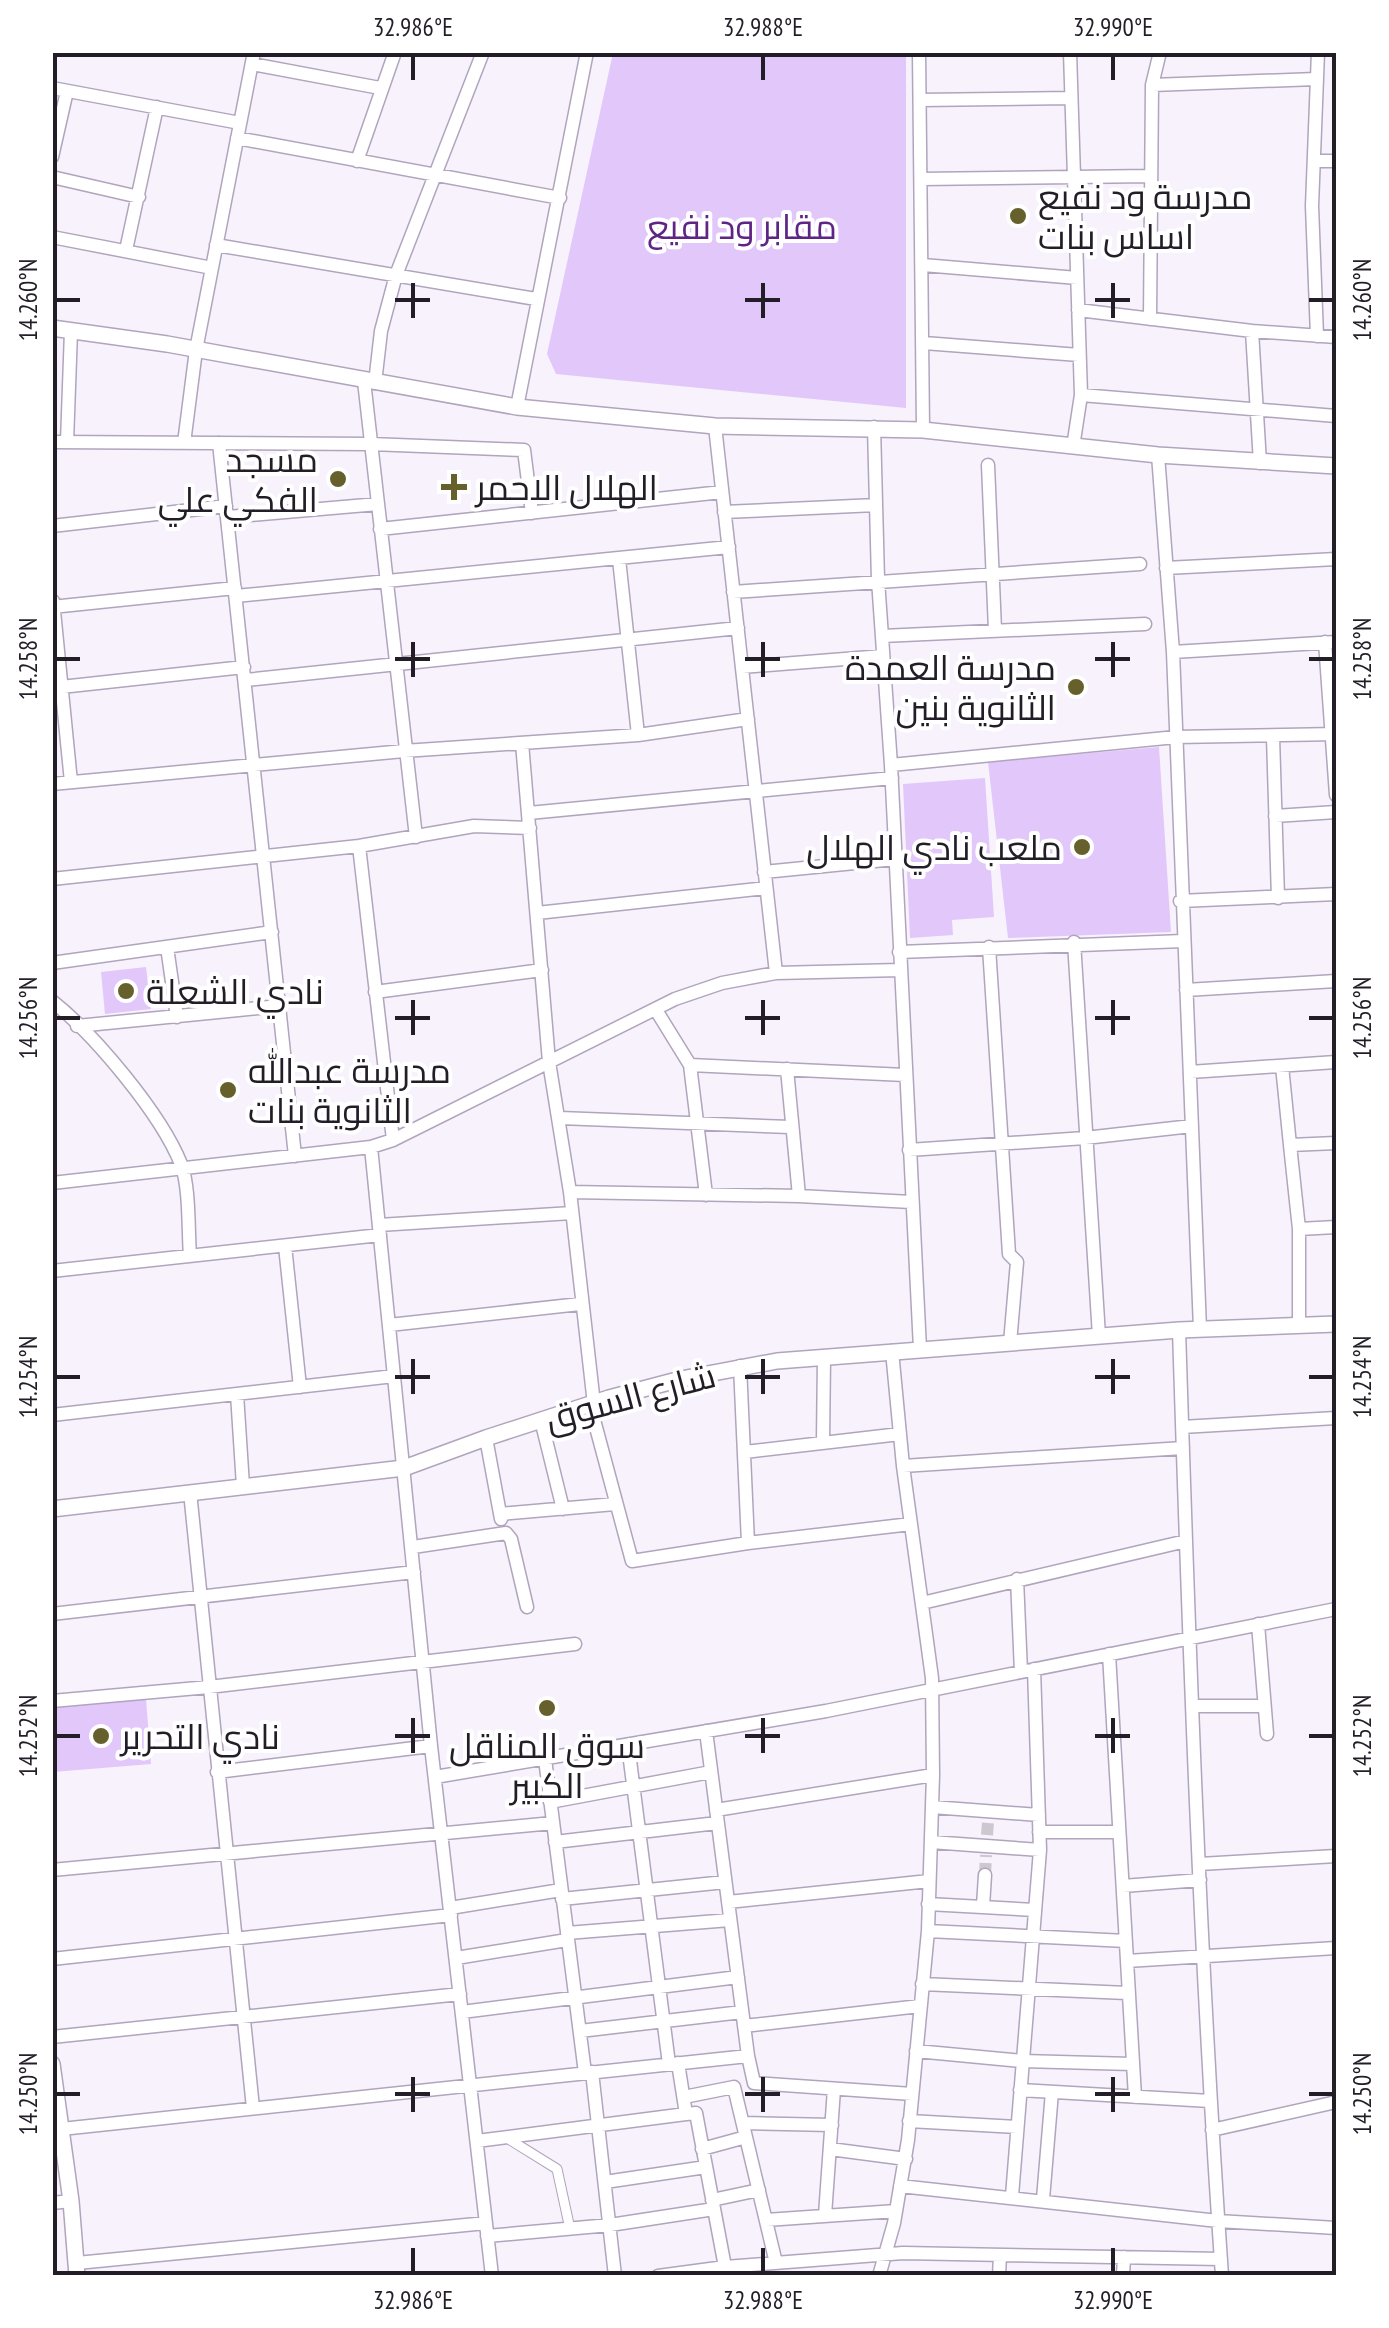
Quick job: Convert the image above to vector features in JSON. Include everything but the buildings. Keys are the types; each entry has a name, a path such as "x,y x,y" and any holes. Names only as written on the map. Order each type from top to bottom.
{"street":[{"path":"356,160 396,52"},
{"path":"416,837 371,444 370,382 396,275 483,52"},
{"path":"517,407 587,52"},
{"path":"919,52 923,430"},
{"path":"1070,52 1080,395 1074,447"},
{"path":"1150,319 1152,85 1160,52"},
{"path":"1317,336 1314,160 1318,52"},
{"path":"184,443 196,350 253,58 380,88"},
{"path":"1152,85 1316,78"},
{"path":"52,157 60,90 240,123"},
{"path":"920,100 1071,98"},
{"path":"126,250 157,108"},
{"path":"237,138 560,198"},
{"path":"1314,160 1336,161"},
{"path":"921,179 1150,176"},
{"path":"52,177 139,197"},
{"path":"52,236 212,268"},
{"path":"216,246 536,298"},
{"path":"922,265 1077,278"},
{"path":"1078,310 1252,332 1336,337"},
{"path":"52,328 517,407 715,426 923,430 1158,455 1336,466"},
{"path":"68,442 71,330"},
{"path":"1252,332 1260,463"},
{"path":"924,344 1079,356"},
{"path":"1080,395 1336,416"},
{"path":"715,426 776,973"},
{"path":"874,427 878,580 892,771 920,1350"},
{"path":"52,442 371,444 524,450 532,513"},
{"path":"220,443 295,1156"},
{"path":"1158,455 1173,652 1200,1329"},
{"path":"988,465 995,630"},
{"path":"380,528 722,492"},
{"path":"52,526 227,511 378,504"},
{"path":"724,512 876,505"},
{"path":"71,782 57,688 53,605 386,579 729,546"},
{"path":"618,558 638,734"},
{"path":"1166,568 1336,559"},
{"path":"733,592 1140,564"},
{"path":"882,636 1145,624"},
{"path":"57,688 394,662 738,628"},
{"path":"1173,652 1330,642 1336,794"},
{"path":"742,667 883,656"},
{"path":"52,784 638,734 748,719"},
{"path":"529,813 1176,736 1335,734"},
{"path":"1273,737 1278,898"},
{"path":"522,744 549,1062 570,1192 592,1405 614,1504 632,1561 911,1524"},
{"path":"1275,816 1336,812"},
{"path":"52,879 359,846 474,826 530,828"},
{"path":"359,846 393,1140"},
{"path":"764,872 895,860"},
{"path":"537,914 766,888"},
{"path":"1180,900 1336,894"},
{"path":"52,963 272,932"},
{"path":"899,952 1074,942 1182,941"},
{"path":"1074,942 1098,1336"},
{"path":"167,947 177,1017"},
{"path":"989,947 1009,1254 1016,1262 1010,1343"},
{"path":"375,992 542,970"},
{"path":"52,1183 371,1147 393,1140 675,999 722,983 776,973 900,970"},
{"path":"1186,990 1336,981"},
{"path":"52,1002 110,1060 159,1122 183,1167 190,1256"},
{"path":"78,1026 279,1006"},
{"path":"656,1010 690,1065 706,1195"},
{"path":"1190,1072 1336,1062"},
{"path":"690,1065 905,1075"},
{"path":"1282,1066 1299,1228 1299,1324"},
{"path":"788,1070 799,1196"},
{"path":"560,1118 790,1127"},
{"path":"909,1150 1192,1126"},
{"path":"1290,1145 1336,1143"},
{"path":"371,1147 435,1777 492,2276"},
{"path":"570,1192 911,1202"},
{"path":"52,1271 285,1246 379,1230 572,1212"},
{"path":"1299,1228 1336,1227"},
{"path":"285,1246 300,1387"},
{"path":"389,1325 580,1304"},
{"name":"شارع السوق","path":"52,1509 404,1468 542,1420 740,1366 1179,1330 1299,1324 1336,1329"},
{"path":"1179,1330 1192,1706 1222,2276"},
{"path":"879,2276 906,2158 928,1931 933,1775 933,1690 892,1351"},
{"path":"823,1442 824,1357"},
{"path":"740,1366 748,1543"},
{"path":"52,1415 394,1376"},
{"path":"237,1394 243,1486"},
{"path":"1182,1427 1336,1418"},
{"path":"542,1420 562,1509"},
{"path":"745,1452 900,1434"},
{"path":"486,1438 503,1532 511,1539 527,1606"},
{"path":"903,1466 1183,1448"},
{"path":"190,1492 253,2108"},
{"path":"500,1514 614,1504"},
{"path":"412,1547 503,1532"},
{"path":"922,1603 1186,1541"},
{"path":"52,1614 414,1572"},
{"path":"1012,2196 1040,1850 1018,1579"},
{"path":"435,1777 933,1690 1336,1609"},
{"path":"1258,1624 1266,1734"},
{"path":"52,1701 209,1687 575,1644"},
{"path":"1109,1654 1135,2097"},
{"path":"1192,1706 1264,1706"},
{"path":"706,1732 754,2082 912,2094"},
{"path":"628,1744 664,2022 686,2114"},
{"path":"217,1772 432,1746"},
{"path":"545,1759 580,2031 600,2128 616,2276"},
{"path":"550,1802 711,1772"},
{"path":"555,1842 640,1832 933,1775"},
{"path":"932,1807 987,1834 1040,1850"},
{"path":"930,1842 987,1834 1038,1816"},
{"path":"52,1870 553,1823"},
{"path":"1039,1832 1120,1832"},
{"path":"1200,1864 1336,1856"},
{"path":"983,1906 985,1875"},
{"path":"1122,1886 1200,1880"},
{"path":"728,1902 929,1881"},
{"path":"52,1959 236,1940 562,1894 725,1882"},
{"path":"928,1904 1035,1910"},
{"path":"456,1958 567,1936 730,1920"},
{"path":"928,1931 1126,1941"},
{"path":"1127,1961 1336,1948"},
{"path":"462,2012 738,1977"},
{"path":"922,1984 1127,1993"},
{"path":"52,2037 460,1994"},
{"path":"580,2031 920,2006"},
{"path":"916,2051 1132,2064"},
{"path":"57,2130 748,2056"},
{"path":"52,2064 57,2130 71,2202 77,2269 487,2230 610,2225 713,2205 759,2190"},
{"path":"684,2097 734,2087 776,2263"},
{"path":"826,2215 834,2088"},
{"path":"1020,2090 1210,2101"},
{"path":"1043,2200 1052,2092"},
{"path":"1212,2130 1336,2102"},
{"path":"477,2141 696,2113 725,2267"},
{"path":"909,2121 1017,2126"},
{"path":"702,2149 744,2130 832,2126"},
{"path":"508,2138 558,2169 570,2229"},
{"path":"830,2149 906,2158"},
{"path":"605,2182 706,2167"},
{"path":"900,2186 1218,2221 1336,2228"},
{"path":"52,2203 71,2202"},
{"path":"766,2220 896,2211"},
{"path":"999,2276 1000,2255"},
{"path":"658,2276 725,2267 884,2256 1220,2259"},
{"path":"1123,2276 1124,2257"}],"green space":[{"name":"مقابر ود نفيع","path":"613,53 906,53 906,408 556,374 547,354"},
{"name":"ملعب نادي الهلال","path":"1159,747 1171,932 1008,938 988,762"},
{"path":"985,778 994,917 952,920 953,935 910,938 903,784"},
{"name":"نادي الشعلة","path":"146,967 151,1009 105,1014 101,972"},
{"name":"نادي التحرير","path":"146,1699 151,1764 53,1772 53,1707"}],"tunnel":[{"path":"987,1835 988,1822"},
{"path":"985,1875 986,1855"}],"place":[{"name":"مدرسة ود نفيع اساس بنات","path":"1018,216"},
{"name":"مسجد الفكي علي","path":"338,479"},
{"name":"الهلال الاحمر","path":"454,487"},
{"name":"مدرسة العمدة الثانوية بنين","path":"1076,687"},
{"name":"ملعب نادي الهلال","path":"1082,847"},
{"name":"نادي الشعلة","path":"126,991"},
{"name":"مدرسة عبدالله الثانوية بنات","path":"228,1090"},
{"name":"سوق المناقل الكبير","path":"547,1708"},
{"name":"نادي التحرير","path":"101,1736"}]}
